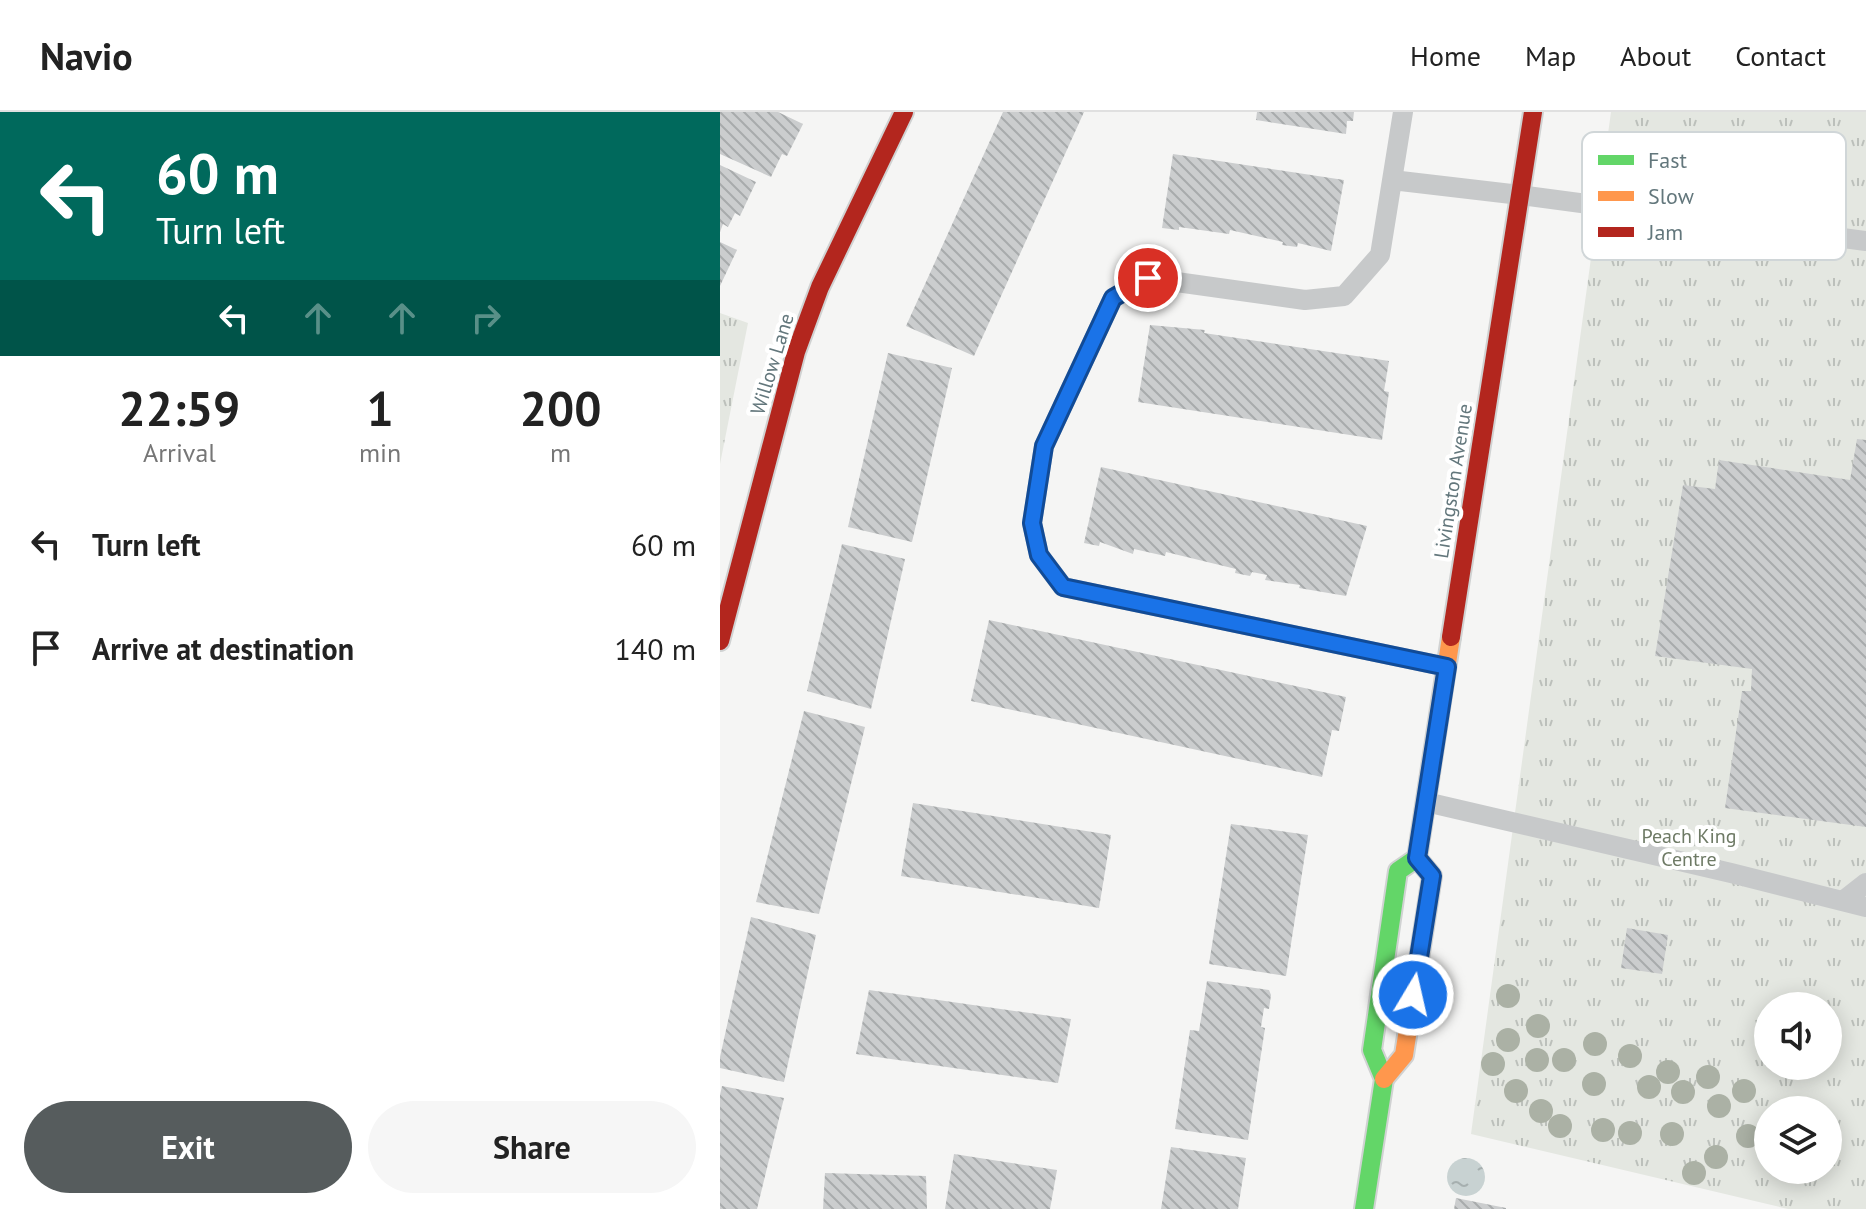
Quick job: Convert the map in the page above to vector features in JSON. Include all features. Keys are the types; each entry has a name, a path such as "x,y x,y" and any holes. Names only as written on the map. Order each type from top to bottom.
{"main road":[{"name":"Willow Lane","path":"720,641 796,352 820,287 904,112"},
{"name":"Livingston Avenue","path":"1384,1079 1372,1050 1398,871 1417,858 1533,112"},
{"name":"Livingston Avenue","path":"1364,1209 1384,1079 1404,1055 1430,891 1432,876 1417,858"}],"lane":[{"path":"1403,112 1380,255 1344,296 1305,300 1148,278 1113,298 1044,446 1032,523 1039,555 1063,587 1447,667"},
{"path":"1392,180 1582,203"},
{"path":"1846,238 1866,241"},
{"path":"1426,802 1866,907"},
{"path":"1843,901 1866,883"}],"green space":[{"name":"Peach King Centre","path":"1611,112 1866,112 1866,1209 1788,1209 1471,1134 1591,260 1846,260 1846,132 1608,132"},
{"path":"720,313 748,323 720,464"}],"water":[{"path":"1466,1158 1480,1163 1485,1177 1480,1191 1466,1196 1452,1191 1447,1177 1452,1163"}],"building":[{"path":"720,112 778,112 803,124 787,156 782,154 771,177 720,154"},
{"path":"1003,112 1084,112 974,356 906,326"},
{"path":"1257,112 1354,112 1353,121 1347,121 1346,134 1256,120"},
{"path":"1173,154 1344,180 1331,251 1298,243 1297,247 1282,245 1283,242 1230,230 1229,234 1179,227 1179,230 1162,228"},
{"path":"720,165 756,182 740,216 735,213 728,227 723,224 720,232"},
{"path":"720,242 737,250 720,286"},
{"path":"1150,325 1205,330 1204,333 1389,361 1384,391 1389,392 1382,440 1138,402"},
{"path":"888,353 952,368 912,542 848,527"},
{"path":"1857,439 1866,440 1866,827 1725,808 1742,691 1751,691 1752,669 1655,656 1683,485 1715,489 1719,460 1850,480"},
{"path":"1101,467 1367,526 1346,596 1265,580 1267,575 1235,573 1236,569 1166,552 1165,556 1134,549 1133,554 1100,542 1099,546 1084,543"},
{"path":"842,544 905,559 871,709 807,691"},
{"path":"989,620 1346,697 1339,731 1332,730 1322,777 971,701"},
{"path":"804,711 865,727 819,914 756,902"},
{"path":"913,803 1111,835 1099,908 901,876"},
{"path":"1231,824 1308,835 1286,976 1209,964"},
{"path":"751,917 816,935 784,1082 720,1068"},
{"path":"1627,928 1668,935 1662,974 1621,968"},
{"path":"1207,981 1269,990 1271,995 1269,1009 1264,1008 1261,1027 1265,1028 1248,1140 1175,1129 1190,1030 1199,1031"},
{"path":"869,990 1071,1019 1058,1083 856,1054"},
{"path":"722,1086 784,1098 757,1209 720,1209"},
{"path":"1171,1147 1246,1158 1238,1209 1161,1209"},
{"path":"954,1154 1057,1170 1050,1209 945,1209"},
{"path":"825,1173 926,1176 927,1209 823,1209"},
{"path":"1456,1198 1506,1208 1506,1209 1454,1209"}],"traffic: fast":[{"path":"1364,1209 1384,1079 1372,1050 1398,871 1417,858"}],"traffic: slow":[{"path":"1384,1079 1404,1055 1432,876 1417,858 1451,637"}],"traffic: jam":[{"path":"720,641 796,352 820,287 904,112"},
{"path":"1451,637 1533,112"}],"route":[{"path":"1148,278 1113,298 1044,446 1032,523 1039,555 1063,587 1447,667 1417,858 1432,876 1413,995"}]}
